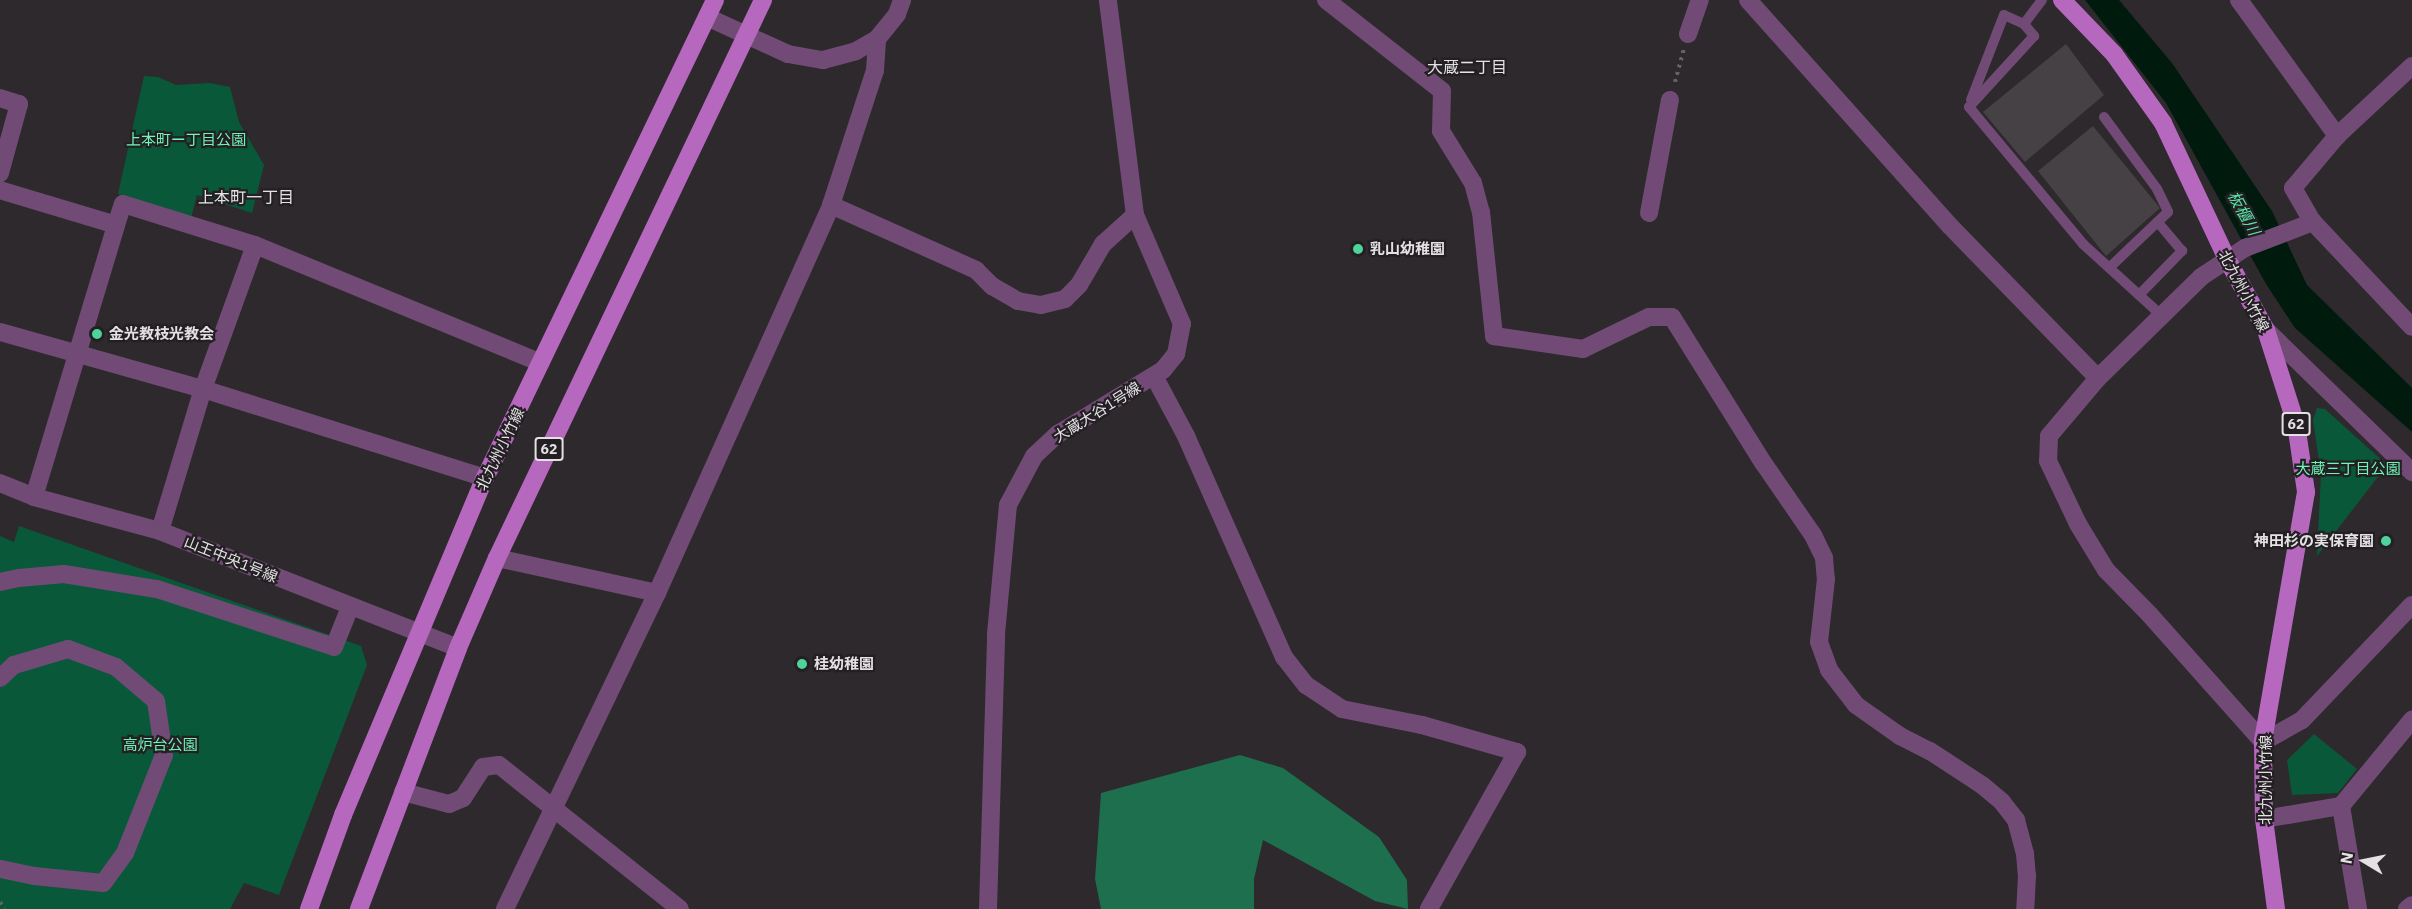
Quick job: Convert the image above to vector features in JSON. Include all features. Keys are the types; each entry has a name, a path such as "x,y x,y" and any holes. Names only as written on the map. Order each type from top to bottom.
{"main road":[{"name":"北九州小竹線","path":"309,909 343,815 418,632 485,478 715,0"},
{"name":"62","path":"359,909 458,648 497,558 748,36 763,0"},
{"name":"北九州小竹線","path":"2062,0 2114,54 2163,123 2227,260 2266,330 2296,424 2306,492 2263,742 2264,819 2277,909"}],"street":[{"path":"707,17 788,54 823,60 856,51 877,39 897,14 902,0"},
{"name":"大蔵大谷1号線","path":"988,909 996,634 1008,505 1034,456 1058,434 1154,376 1176,354 1182,324 1135,215 1108,0"},
{"path":"1326,0 1442,91 1441,131 1473,183 1481,212 1494,336 1583,349 1649,317 1672,317 1764,465 1813,535 1824,558 1826,579 1819,642 1829,670 1856,705 1900,736 1930,751 1982,785 2002,802 2016,820 2025,854 2027,876 2025,909"},
{"path":"1688,34 1700,0"},
{"path":"2239,0 2337,136"},
{"path":"1754,2 1950,226 2098,378"},
{"path":"505,909 552,806 657,592 831,205 874,70 877,39"},
{"path":"2412,66 2337,136 2293,188 2313,222 2412,327"},
{"path":"0,98 19,104 0,173"},
{"path":"1649,213 1670,100"},
{"path":"0,190 116,225"},
{"path":"34,497 123,204 255,245 541,363"},
{"path":"831,205 976,270 992,286 1018,301 1041,305 1065,299 1103,244 1135,215"},
{"path":"2313,222 2246,248 2201,277 2098,378 2049,436 2048,461 2078,524 2106,570 2150,615 2263,742 2302,720 2412,605"},
{"path":"160,531 203,389 255,245"},
{"path":"2266,330 2412,472"},
{"path":"0,332 203,389 485,478"},
{"path":"1154,376 1186,435 1284,657 1306,685 1342,709 1422,725 1517,752 1429,909"},
{"name":"山王中央1号線","path":"0,483 34,497 160,531 458,648"},
{"path":"497,558 657,592"},
{"path":"0,582 64,574 157,589 334,647 350,607"},
{"path":"0,678 14,665 68,649 116,667 156,701 164,755 125,853 103,883 34,876 0,869"},
{"path":"2264,819 2341,806 2412,720"},
{"path":"403,792 449,804 463,798 483,767 499,765 680,909"},
{"path":"2341,806 2358,909"},
{"path":"2407,909 2412,905"}],"lane":[{"path":"2024,24 2042,0"},
{"path":"2004,15 2024,24 2034,36 1969,107 2004,15"},
{"path":"1969,107 2083,244 2162,316"},
{"path":"2104,117 2157,189 2168,212 2109,268"},
{"path":"2139,295 2182,251 2158,222"}],"path":[{"path":"1670,100 1688,34"},
{"path":"0,902 4,909"}],"green space":[{"name":"上本町ー丁目公園","path":"144,76 158,77 176,85 210,83 230,87 239,122 264,165 252,213 197,195 190,222 118,194"},
{"name":"大蔵三丁目公園","path":"2317,408 2325,409 2387,465 2317,556 2321,474 2313,420"},
{"name":"高炉台公園","path":"19,526 361,646 367,665 279,895 244,883 230,909 0,909 0,536 14,542"},
{"path":"2314,734 2357,769 2338,793 2292,795 2287,760"},
{"path":"1240,755 1283,768 1379,837 1407,880 1408,909 1375,901 1263,840 1254,879 1254,909 1101,909 1095,879 1101,793"}],"water":[{"name":"板櫃川","path":"2085,0 2119,0 2172,63 2272,211 2307,285 2412,388 2412,432 2295,328 2266,284 2166,103"}],"building":[{"path":"2066,44 2104,95 2025,162 1983,112"},
{"path":"2093,126 2160,208 2106,256 2038,171"}],"place":[{"name":"乳山幼稚園","path":"1358,249"},
{"name":"金光教枝光教会","path":"97,334"},
{"name":"神田杉の実保育園","path":"2386,541"},
{"name":"桂幼稚園","path":"802,664"}],"district":[{"name":"大蔵二丁目","path":"1467,67"},
{"name":"上本町一丁目","path":"246,197"}]}
